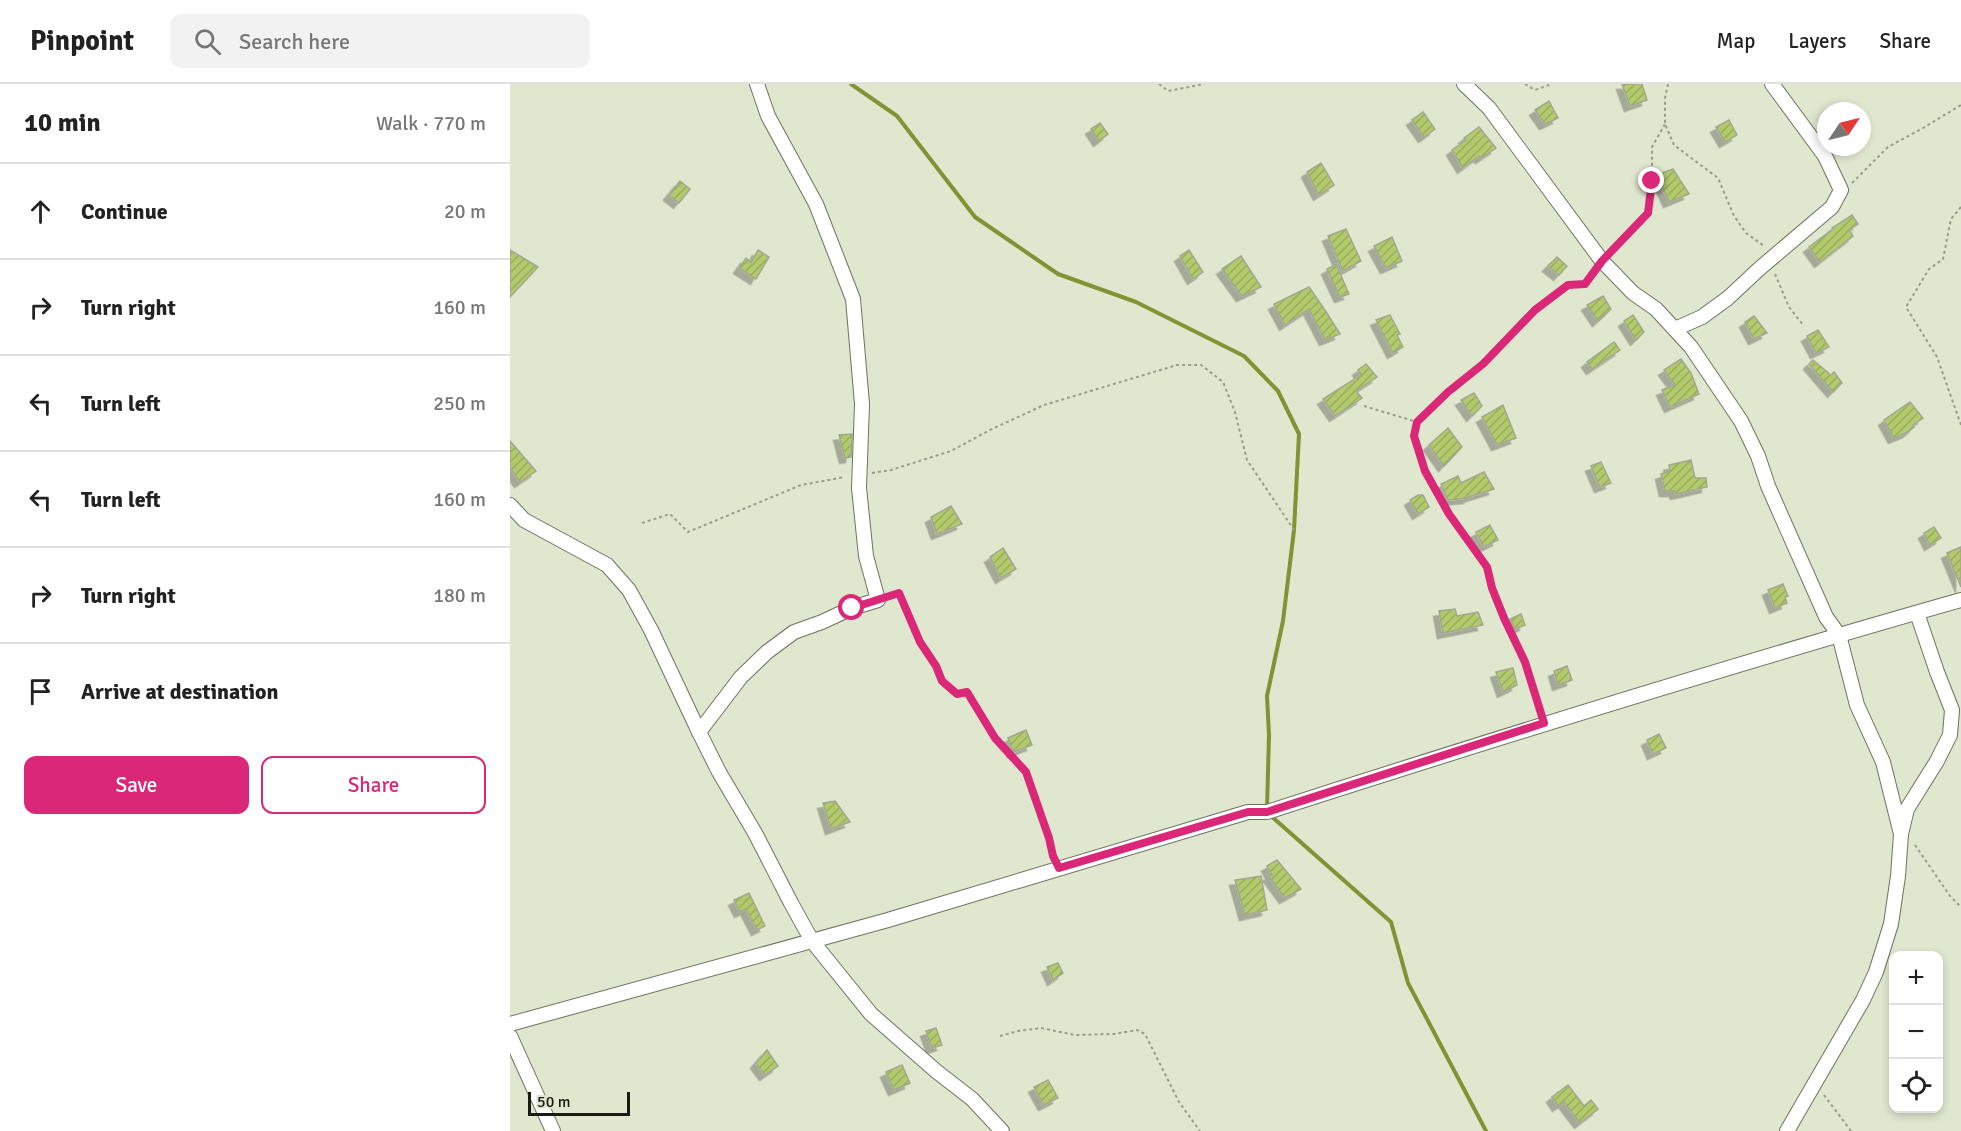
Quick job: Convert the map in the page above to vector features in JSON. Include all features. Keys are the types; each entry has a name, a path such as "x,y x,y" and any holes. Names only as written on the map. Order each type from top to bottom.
{"street":[{"path":"699,732 741,677 767,652 794,632 878,600 866,555 859,474 862,404 853,299 816,204 768,116 757,84"},
{"path":"1464,84 1489,108 1602,261 1633,293 1656,309 1691,347 1741,421 1826,617 1839,635 1857,705 1883,762 1900,834"},
{"path":"1675,329 1702,317 1728,298 1758,269 1832,207 1841,190 1824,156 1772,84"},
{"path":"510,506 524,520 607,565 629,590 651,630 719,772 755,833 790,903 812,940 871,1014 972,1099 1002,1131"},
{"path":"510,1024 812,940 1248,812 1267,812 1544,723 1961,600"},
{"path":"1787,1131 1827,1058 1863,1000 1878,966 1891,924 1898,876 1900,834 1907,809 1937,761 1950,735 1952,710 1917,613"},
{"path":"510,1036 553,1131"}],"path":[{"path":"1159,84 1168,91 1204,84"},
{"path":"1525,84 1534,90 1552,84"},
{"path":"1668,84 1665,98 1665,124 1674,146 1718,178 1726,194"},
{"path":"1849,184 1855,182 1888,147 1961,105"},
{"path":"1544,723 1525,662 1496,598 1487,567 1463,536 1425,471 1414,436 1417,422 1448,392 1483,364 1535,310 1568,285 1585,284 1602,261 1648,213 1652,181 1652,147 1665,124"},
{"path":"1961,207 1951,219 1943,260 1929,269 1906,308 1937,357 1961,425"},
{"path":"642,523 670,514 688,532 801,485 891,470 951,451 1044,405 1177,365 1201,365 1223,382 1235,412 1247,460 1294,530"},
{"path":"1364,406 1417,422"},
{"path":"878,600 899,593 920,642 936,666 942,681 957,694 967,692 995,738 1026,772 1059,868"},
{"path":"1915,845 1950,896 1961,907"},
{"path":"1000,1036 1041,1028 1075,1035 1114,1034 1137,1030 1145,1034 1179,1102 1200,1131"},
{"path":"1815,1083 1851,1131"}],"building":[{"path":"1622,84 1642,84 1647,100 1630,106"},
{"path":"1549,101 1558,118 1545,124 1535,110"},
{"path":"1423,112 1435,129 1424,137 1412,120"},
{"path":"1729,120 1737,135 1725,142 1716,127"},
{"path":"1100,123 1108,134 1099,141 1091,129"},
{"path":"1479,127 1496,148 1481,158 1479,156 1463,168 1452,150"},
{"path":"1321,163 1334,185 1319,195 1307,172"},
{"path":"1673,169 1689,194 1669,202 1657,175"},
{"path":"680,181 690,189 679,203 669,195"},
{"path":"1852,215 1858,224 1849,230 1853,236 1820,262 1809,247"},
{"path":"1346,229 1361,261 1343,271 1328,236"},
{"path":"1392,237 1402,261 1386,268 1374,246"},
{"path":"510,250 538,267 510,297"},
{"path":"758,250 769,257 756,279 739,268 746,258 751,262"},
{"path":"1189,250 1203,272 1193,279 1180,256"},
{"path":"1241,256 1261,287 1242,296 1222,269"},
{"path":"1557,257 1567,266 1559,275 1548,266"},
{"path":"1336,264 1349,294 1340,297 1327,269"},
{"path":"1309,287 1340,334 1325,340 1309,309 1285,325 1274,304"},
{"path":"1603,296 1611,309 1598,321 1587,305"},
{"path":"1390,315 1400,334 1397,335 1403,347 1393,353 1376,320"},
{"path":"1633,315 1644,332 1636,340 1624,321"},
{"path":"1754,316 1767,333 1754,339 1745,322"},
{"path":"1818,330 1829,347 1816,353 1807,336"},
{"path":"1614,342 1620,350 1592,369 1587,362"},
{"path":"1681,359 1691,373 1699,394 1670,407 1662,390 1675,385 1664,370"},
{"path":"1813,360 1831,375 1834,372 1842,383 1833,392 1809,364"},
{"path":"1366,364 1377,377 1356,391 1362,398 1335,416 1323,399 1361,375 1358,370"},
{"path":"1474,393 1482,406 1472,416 1461,400"},
{"path":"1910,402 1923,418 1908,432 1894,438 1884,420"},
{"path":"1503,405 1516,438 1497,445 1482,417"},
{"path":"1448,428 1462,447 1444,466 1429,445"},
{"path":"852,434 851,457 845,458 839,435"},
{"path":"510,441 536,471 520,482 510,468"},
{"path":"1691,460 1695,478 1706,478 1707,487 1676,494 1675,491 1665,491 1661,474 1670,471 1669,465"},
{"path":"1601,462 1611,483 1600,487 1591,466"},
{"path":"1484,472 1494,489 1469,498 1448,500 1441,484 1458,476 1461,483"},
{"path":"1423,495 1429,507 1418,514 1410,500"},
{"path":"951,506 962,524 937,534 931,517"},
{"path":"1490,525 1498,540 1484,547 1476,532"},
{"path":"1934,527 1941,538 1930,545 1924,533"},
{"path":"1961,547 1961,587 1947,553"},
{"path":"1003,548 1016,569 1001,578 990,557"},
{"path":"1783,584 1788,596 1785,597 1787,603 1775,608 1768,590"},
{"path":"1455,609 1457,616 1478,612 1483,625 1443,633 1439,611"},
{"path":"1521,614 1525,625 1515,629 1510,619"},
{"path":"1567,666 1572,680 1558,685 1554,671"},
{"path":"1513,668 1517,685 1503,692 1496,672"},
{"path":"1026,730 1032,745 1013,752 1008,738"},
{"path":"1659,734 1666,748 1653,754 1647,740"},
{"path":"835,801 850,822 831,829 823,803"},
{"path":"1277,860 1301,889 1285,898 1268,875 1272,875 1267,866"},
{"path":"1261,876 1267,910 1245,915 1235,880"},
{"path":"749,893 765,926 757,930 746,909 740,912 734,900"},
{"path":"1058,963 1063,973 1053,980 1047,967"},
{"path":"936,1028 942,1045 932,1048 926,1031"},
{"path":"767,1050 778,1066 765,1075 756,1063"},
{"path":"902,1065 910,1083 894,1090 886,1072"},
{"path":"1048,1080 1058,1098 1044,1105 1034,1087"},
{"path":"1568,1085 1584,1106 1591,1100 1598,1109 1580,1123 1564,1102 1558,1106 1552,1097"}],"waterway":[{"path":"851,84 897,116 975,217 1058,274 1136,302 1244,356 1278,391 1299,434 1294,530 1283,621 1267,696 1269,735 1267,809"},
{"path":"1270,815 1391,922 1408,983 1486,1131"}],"route":[{"path":"852,608 899,593 920,642 936,666 942,681 957,694 967,692 995,738 1026,772 1059,868 1248,812 1267,812 1544,723 1525,662 1504,618 1492,588 1487,567 1463,536 1425,471 1414,436 1417,422 1448,392 1483,364 1535,310 1568,285 1585,284 1602,261 1648,213 1652,181"}]}
